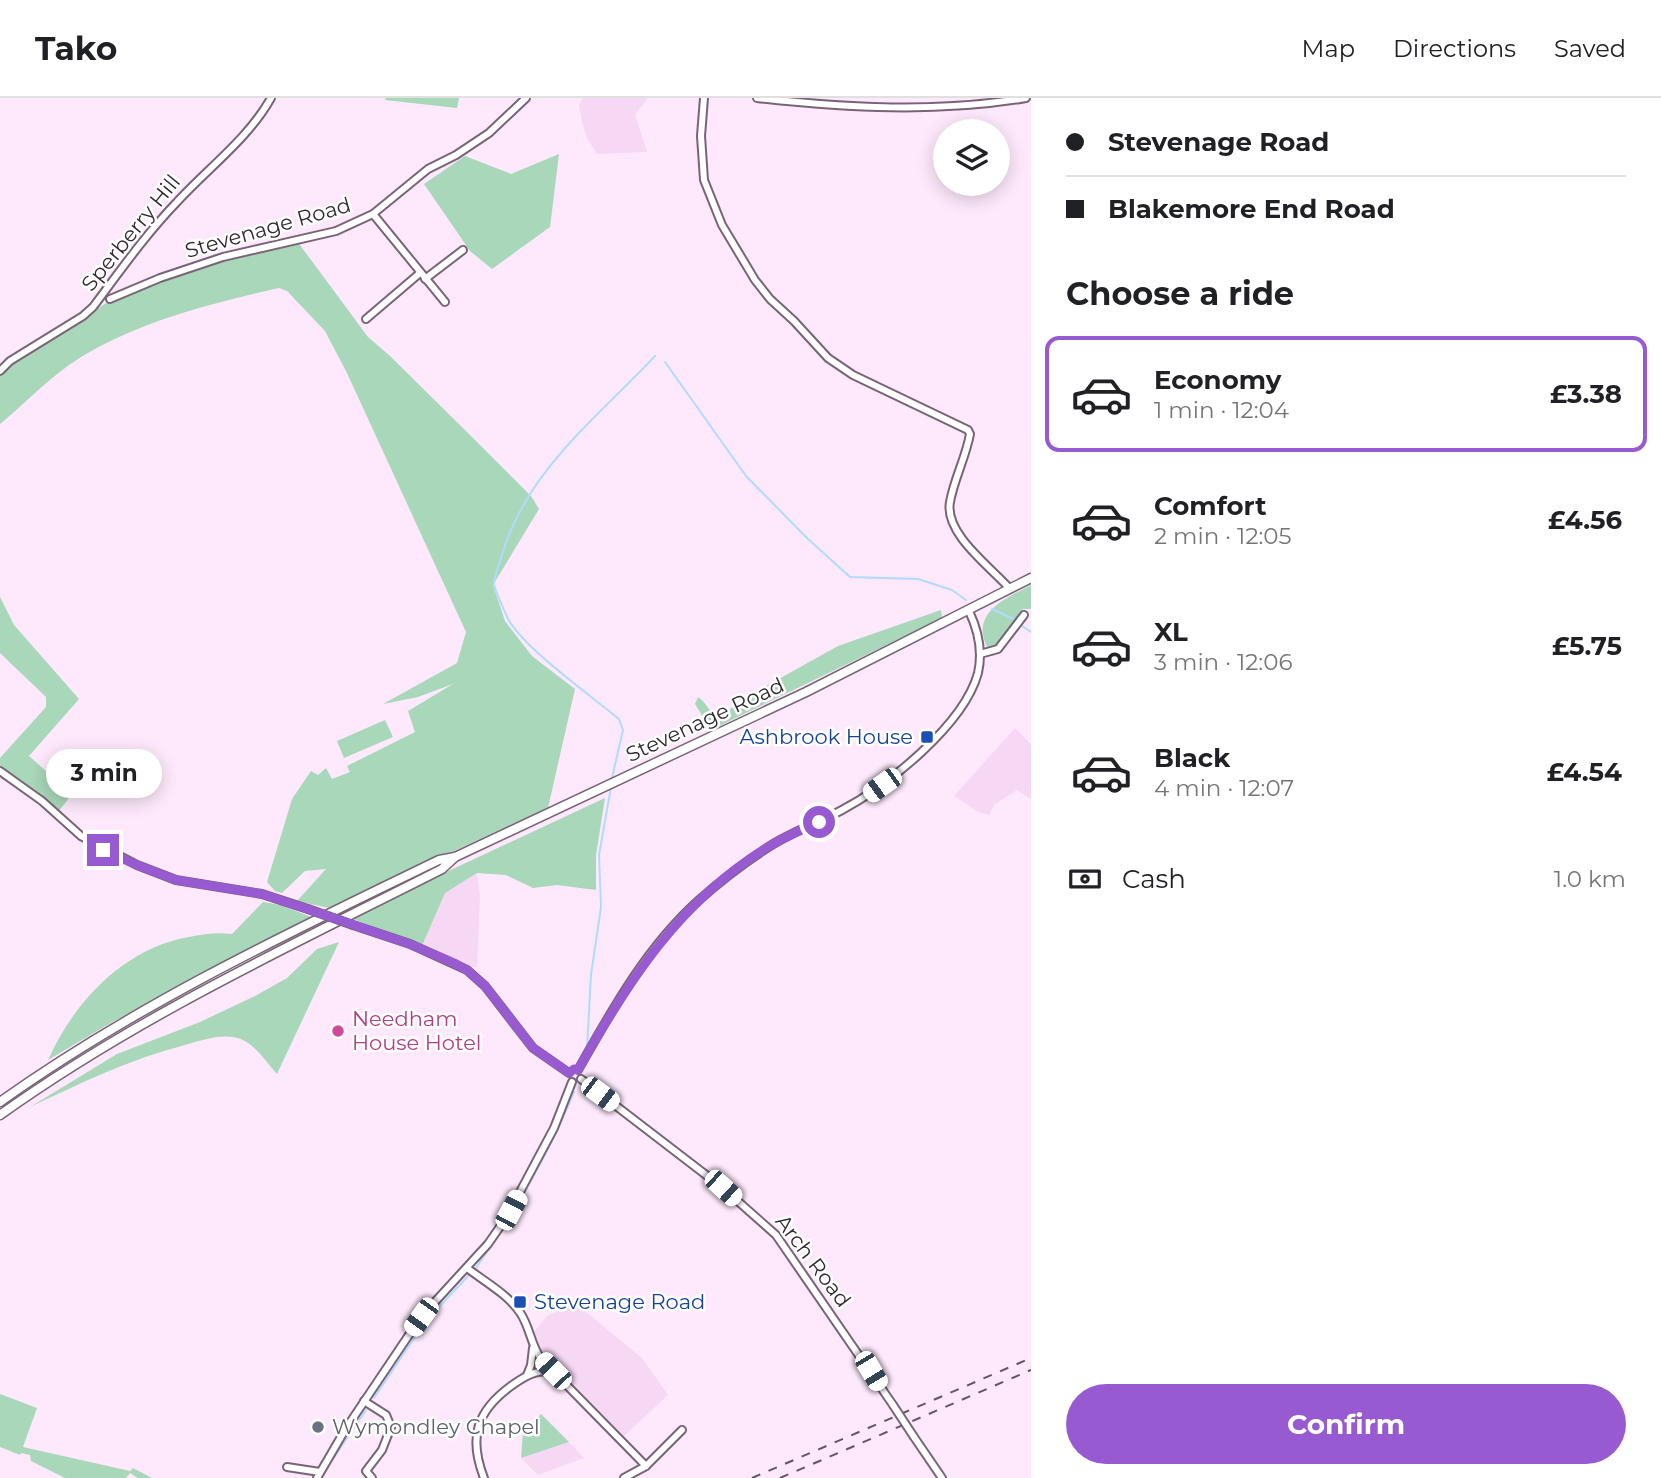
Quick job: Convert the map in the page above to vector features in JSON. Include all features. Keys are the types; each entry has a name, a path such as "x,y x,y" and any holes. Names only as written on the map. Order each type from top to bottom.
{"main road":[{"name":"Stevenage Road","path":"455,858 969,611 1031,578"},
{"path":"0,1102 78,1050 222,968 439,860 455,858"},
{"path":"0,1115 83,1059 147,1022 442,869 455,858"}],"street":[{"name":"Sperberry Hill","path":"0,370 10,361 83,317 93,307 144,238 247,131 271,98"},
{"name":"Stevenage Road","path":"110,299 160,278 223,257 336,231 373,214 428,169 456,155 489,133 526,98"},
{"path":"704,98 701,136 704,180 722,225 755,280 828,358 853,375 968,430 968,444 950,503 950,516 968,548 1010,589"},
{"path":"757,98 859,107 928,108 986,105 1026,98"},
{"path":"373,214 445,302"},
{"path":"425,279 463,250"},
{"path":"366,319 420,273"},
{"path":"578,1070 638,970 688,910 728,875 771,845 855,803 916,758 930,744 969,695 978,671 978,637 969,611"},
{"path":"980,654 998,649 1024,615"},
{"path":"0,771 42,801 81,836 137,865 176,880 262,894 410,944 467,970 485,986 533,1048 569,1073"},
{"path":"569,1073 574,1069 578,1070"},
{"path":"572,1082 581,1079 578,1070"},
{"path":"569,1073 568,1077 572,1082"},
{"name":"Arch Road","path":"581,1079 723,1188 776,1235 942,1478"},
{"path":"287,1467 318,1475 421,1317 488,1244 511,1210 554,1128 572,1082"},
{"path":"467,1268 516,1307 533,1348 646,1466"},
{"path":"484,1478 476,1446 481,1417 491,1401 527,1374 533,1348"},
{"path":"527,1374 553,1371"},
{"path":"364,1401 386,1415 390,1423 382,1450 366,1471 372,1478"},
{"path":"624,1478 646,1466 682,1430"}],"shaded area":[{"path":"582,98 648,98 635,115 647,152 597,154 587,138 582,122 579,106"},
{"path":"1015,728 1031,744 1031,799 1017,790 995,804 989,815 978,812 954,796"},
{"path":"477,873 480,897 477,967 469,969 422,947 445,893"},
{"path":"569,1298 642,1358 668,1395 624,1436 543,1352 533,1333 548,1315 559,1311"},
{"path":"569,1442 584,1458 538,1475 521,1458"}],"green space":[{"path":"459,98 457,108 385,100"},
{"path":"559,154 550,227 492,269 470,251 424,184 465,156 511,174"},
{"path":"297,241 368,337 531,496 539,509 493,585 505,621 532,656 575,689 548,808 329,908 297,901 326,869 305,871 282,893 275,891 267,882 292,799 311,771 318,775 326,768 332,779 350,772 347,766 415,732 408,711 453,684 418,697 383,704 457,663 466,632 347,373 325,331 287,291 279,288 197,309 143,327 92,351 60,372 0,424 0,375 12,363 108,302 161,280 228,258"},
{"path":"1031,585 1031,609 1023,609 997,647 988,649 983,636 986,617 1001,602"},
{"path":"0,597 14,625 79,699 29,756 72,794 59,811 0,767 0,758 46,707 46,697 0,653"},
{"path":"941,610 942,618 711,730 695,704 698,697 718,717 759,690 838,646"},
{"path":"385,720 393,737 344,758 337,741"},
{"path":"605,798 596,855 596,890 557,885 533,888 506,875 477,873 445,893 422,946 353,919 442,874"},
{"path":"263,902 281,905 311,917 114,1021 48,1060 87,998 123,965 165,943 205,934 232,934"},
{"path":"339,942 277,1074 257,1051 243,1040 214,1038 125,1064 30,1107 117,1054 200,1022 255,996 287,978 317,949"},
{"path":"0,1394 37,1408 23,1447 130,1471 133,1468 152,1478 138,1478 130,1473 126,1478 65,1478 31,1461 30,1455 20,1455 0,1447"},
{"path":"541,1414 569,1442 521,1458 523,1432"}],"waterway":[{"path":"612,778 623,730 619,719 543,657 516,631 508,619 494,581 512,527 545,473 587,424 655,356"},
{"path":"665,362 746,476 850,577 918,579 952,590 966,600"},
{"path":"992,609 1014,619"},
{"path":"1022,626 1031,632"},
{"path":"587,1049 591,975 601,907 599,855 611,787"},
{"path":"476,1268 530,1183 574,1092"},
{"path":"374,1398 425,1322 470,1274"},
{"path":"333,1459 366,1410"}],"railway":[{"path":"752,1478 1031,1358"},
{"path":"780,1478 1031,1370"}],"place":[{"name":"Ashbrook House","path":"927,737"},
{"name":"Needham House Hotel","path":"338,1031"},
{"name":"Stevenage Road","path":"520,1302"},
{"name":"Wymondley Chapel","path":"318,1427"}],"route":[{"path":"103,850 176,880 262,894 410,944 456,964 485,986 533,1048 569,1073 574,1069 578,1070 638,970 663,937 697,902 728,875 771,845 819,822"}]}
